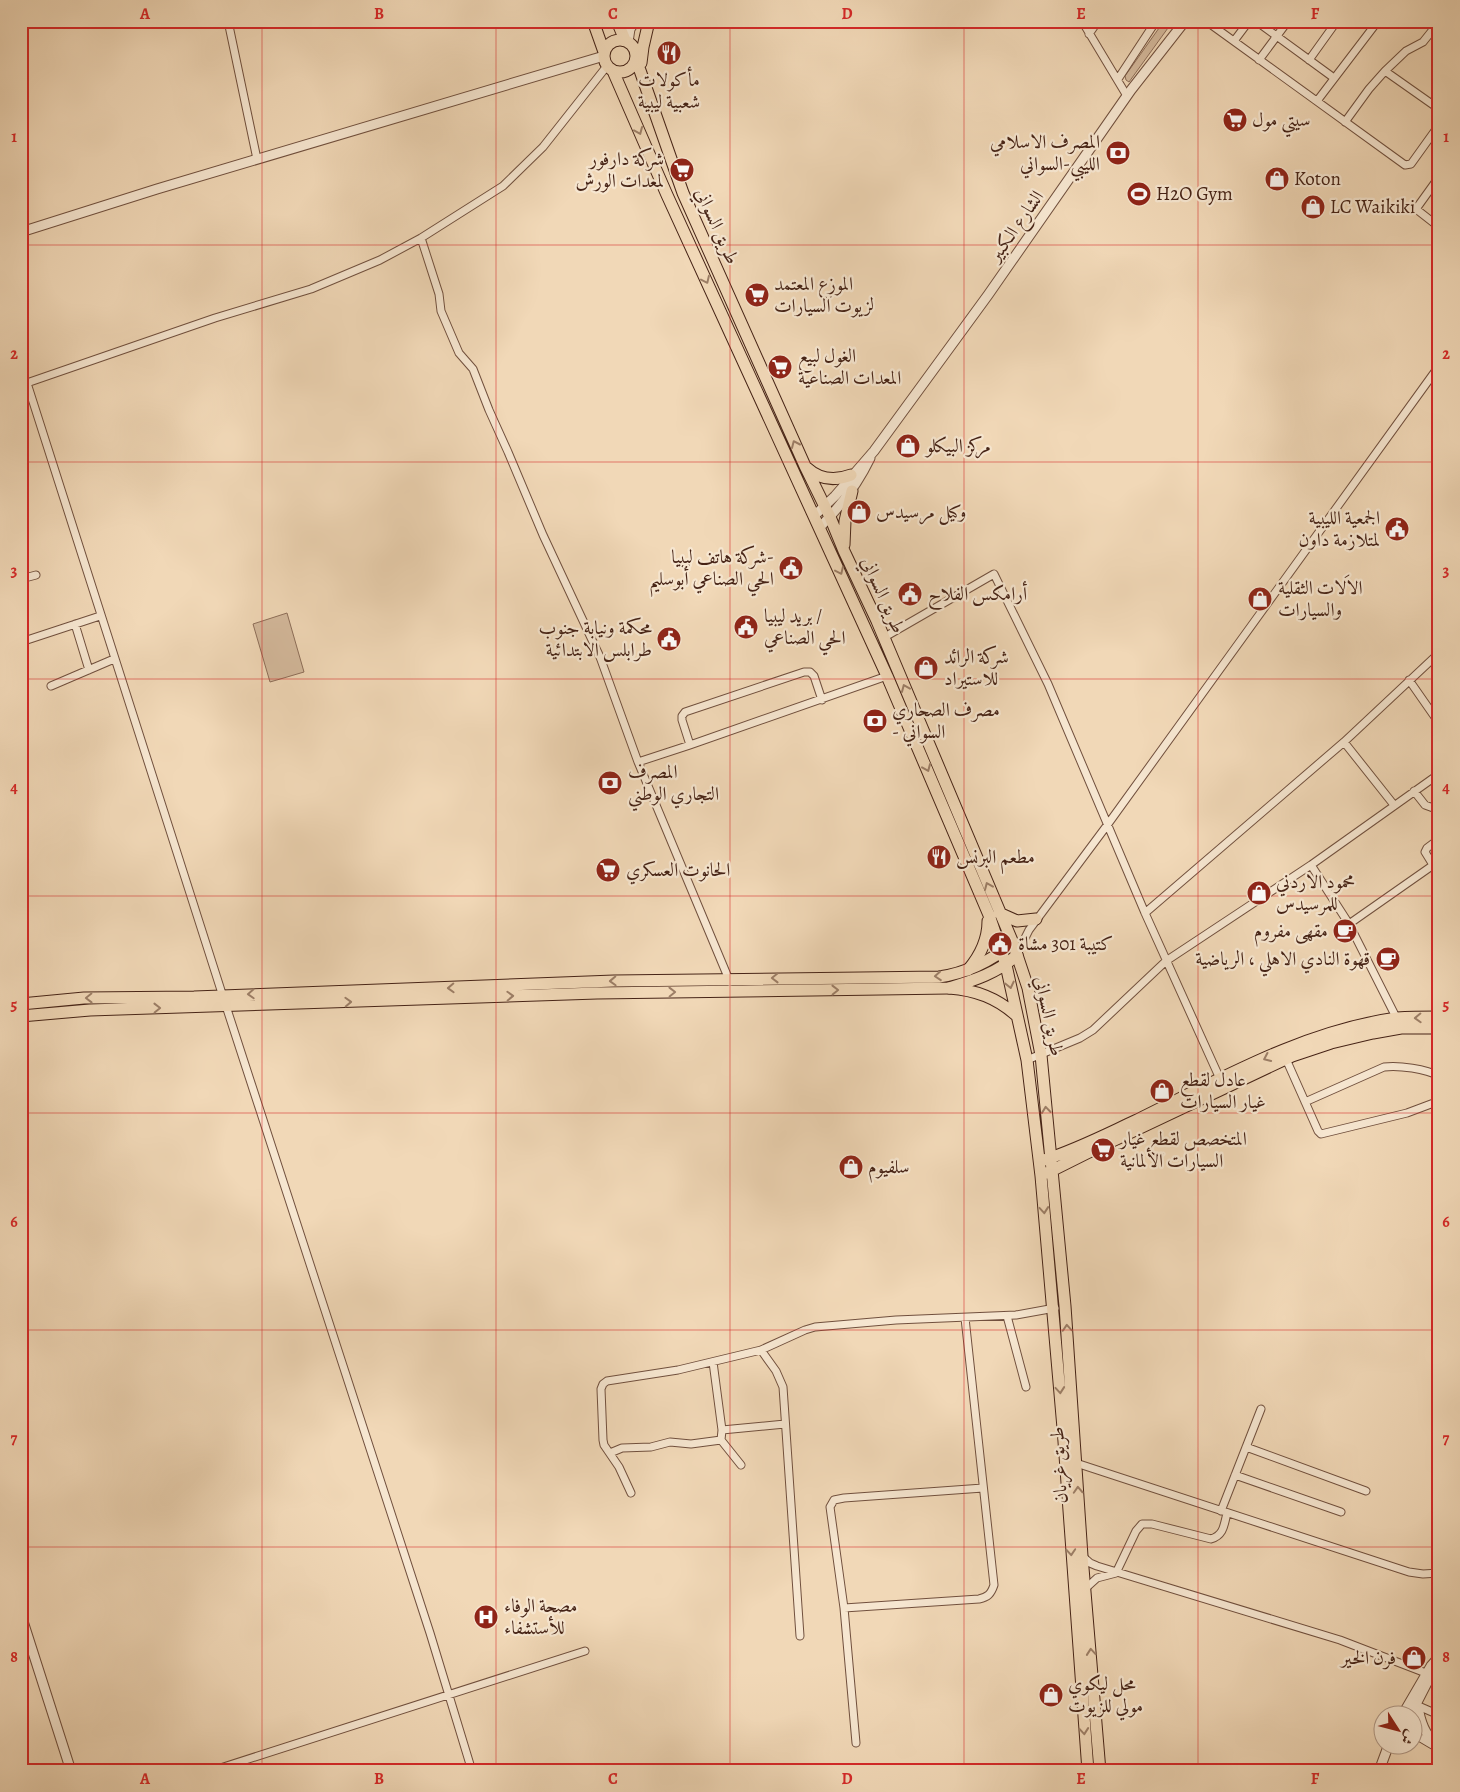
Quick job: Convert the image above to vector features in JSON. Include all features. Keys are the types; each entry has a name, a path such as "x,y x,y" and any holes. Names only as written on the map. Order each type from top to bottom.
{"main road":[{"name":"طريق السواني","path":"592,21 607,61 663,187 820,527 994,914 1013,942 1028,988 1041,1055 1051,1158"},
{"path":"617,21 627,41 635,49 636,59 633,66 627,71 620,72 607,61 610,43 618,40 627,41"},
{"path":"641,73 643,47 649,21"},
{"name":"طريق السواني","path":"636,59 678,181 883,638 994,914 1001,952 1006,965 1027,1060 1040,1162"},
{"path":"805,466 822,478 842,479 851,475"},
{"path":"844,551 845,521 852,491"},
{"path":"968,970 982,950 988,927 994,914 1017,921 1036,919"},
{"path":"21,1016 225,1001 614,981 940,977 968,970 1001,952 1013,942"},
{"path":"950,988 978,980 1006,965 1017,955"},
{"path":"21,1004 84,998 194,998 225,1001 950,988 979,992 993,998 1017,1016"},
{"path":"1041,1176 1222,1084 1286,1049 1308,1040 1342,1030 1439,1017"},
{"path":"1040,1162 1083,1146 1222,1084 1331,1042 1399,1023 1439,1028"},
{"name":"طريق غريان","path":"1051,1158 1065,1306 1082,1556 1100,1771"},
{"name":"طريق غريان","path":"1040,1162 1063,1428 1088,1771"}],"street":[{"path":"228,21 257,159"},
{"path":"627,41 630,29 635,21"},
{"path":"1082,21 1127,96"},
{"path":"1089,34 1098,21"},
{"path":"1118,79 1156,21"},
{"name":"الشارع الكبير","path":"814,516 827,511 852,491 874,451 988,295 1127,96 1185,21"},
{"path":"1206,21 1408,166 1439,125"},
{"path":"1234,41 1249,21"},
{"path":"1256,21 1334,78"},
{"path":"1259,60 1288,21"},
{"path":"1309,60 1337,21"},
{"path":"1317,101 1378,21"},
{"path":"1345,122 1385,71 1406,51 1423,42 1439,22"},
{"path":"21,232 257,159 607,61"},
{"path":"472,1771 430,1633 24,384 215,318 311,289 380,260 421,238 503,186 543,147 607,61"},
{"path":"1385,71 1439,109"},
{"path":"1439,177 1416,209 1439,227"},
{"path":"421,238 442,310 459,353 473,369 543,535 600,657 638,762 735,991"},
{"path":"1017,955 1036,919 1108,824 1439,366"},
{"name":"الشارع الكبير","path":"820,527 827,511 851,475 874,451"},
{"path":"883,638 994,574 1048,684 1144,913 1222,1084"},
{"path":"21,579 36,575"},
{"path":"21,642 100,616"},
{"path":"75,624 89,670"},
{"path":"1144,913 1344,742 1439,654"},
{"path":"51,686 114,659"},
{"path":"690,746 682,720 685,712 804,672 810,672 814,676 822,700"},
{"path":"638,762 690,746 887,676"},
{"path":"1409,680 1439,723"},
{"path":"1344,742 1394,805"},
{"path":"1027,1060 1080,1038 1093,1030 1166,960 1310,864 1439,774"},
{"path":"1414,791 1426,805 1439,812"},
{"path":"1349,924 1436,863 1425,852 1427,848 1439,839"},
{"path":"1310,864 1349,924 1399,1023"},
{"path":"1013,942 1029,930"},
{"path":"1286,1059 1318,1131 1322,1134 1407,1113 1439,1101"},
{"path":"1305,1102 1384,1067 1393,1066 1431,1072 1439,1076"},
{"path":"631,1493 619,1467 603,1440 601,1389 603,1384 611,1380 644,1376 760,1350 794,1334 815,1327 896,1320 1006,1316 1065,1306"},
{"path":"1006,1316 1026,1388"},
{"path":"844,1608 987,1597 992,1592 994,1585 965,1318"},
{"path":"760,1350 776,1371 783,1387 800,1636"},
{"path":"713,1362 722,1430 721,1440 741,1465"},
{"path":"1086,1588 1097,1578 1116,1573 1138,1528 1142,1524 1152,1524 1211,1539 1217,1537 1222,1532 1224,1512 1235,1475 1261,1409"},
{"path":"722,1430 785,1424"},
{"path":"610,1453 622,1448 651,1447 670,1442 691,1444 721,1440"},
{"path":"1246,1446 1366,1491"},
{"path":"1076,1463 1409,1572 1423,1574 1439,1573"},
{"path":"1235,1475 1341,1512"},
{"path":"856,1743 844,1608 830,1507 834,1500 844,1498 982,1488"},
{"path":"1082,1556 1090,1563 1116,1573 1434,1667"},
{"path":"21,1615 72,1771"},
{"path":"211,1771 585,1652"},
{"path":"1416,1704 1434,1667"},
{"path":"1410,1704 1434,1667"},
{"path":"1422,1712 1439,1715"},
{"path":"1422,1726 1439,1749"},
{"path":"1422,1739 1439,1749"},
{"path":"1379,1771 1386,1754"}],"shaded area":[{"path":"1164,21 1173,21 1129,82 1125,76"},
{"path":"287,613 304,672 270,682 253,624"}],"place":[{"name":"مأكولات شعبية ليبية","path":"669,53"},
{"name":"سيتي مول","path":"1235,120"},
{"name":"المصرف الاسلامي الليبي-السواني","path":"1118,153"},
{"name":"شركة دارفور لمعدات الورش","path":"682,170"},
{"name":"Koton","path":"1277,179"},
{"name":"H2O Gym","path":"1139,194"},
{"name":"LC Waikiki","path":"1313,207"},
{"name":"الموزع المعتمد لزيوت السيارات","path":"757,295"},
{"name":"الغول لبيع المعدات الصناعية","path":"780,367"},
{"name":"مركز البيكلو","path":"908,446"},
{"name":"وكيل مرسيدس","path":"859,512"},
{"name":"الجمعية الليبية لمتلازمة داون","path":"1397,529"},
{"name":"شركة هاتف ليبيا- الحي الصناعي أبوسليم","path":"791,568"},
{"name":"أرامكس الفلاح","path":"910,594"},
{"name":"الاَلات الثقلية والسيارات","path":"1260,599"},
{"name":"بريد ليبيا / الحي الصناعي","path":"746,627"},
{"name":"محكمة ونيابة جنوب طرابلس الابتدائية","path":"669,639"},
{"name":"شركة الرائد للاستيراد","path":"926,668"},
{"name":"مصرف الصحاري - السواني","path":"875,721"},
{"name":"المصرف التجاري الوطني","path":"610,783"},
{"name":"مطعم البرنس","path":"939,857"},
{"name":"الحانوت العسكري","path":"608,870"},
{"name":"محمود الاردني للمرسيدس","path":"1259,893"},
{"name":"مقهى مفروم","path":"1345,931"},
{"name":"كتيبة 301 مشاة","path":"1000,944"},
{"name":"قهوة النادي الاهلي ، الرياضية","path":"1388,959"},
{"name":"عادل لقطع غيار السيارات","path":"1162,1091"},
{"name":"المتخصص لقطع غيار السيارات الألمانية","path":"1103,1150"},
{"name":"سلفيوم","path":"851,1167"},
{"name":"مصحة الوفاء للأستشفاء","path":"486,1617"},
{"name":"فرن الخير","path":"1414,1658"},
{"name":"محل ليكوي مولي للزيوت","path":"1051,1695"}]}
